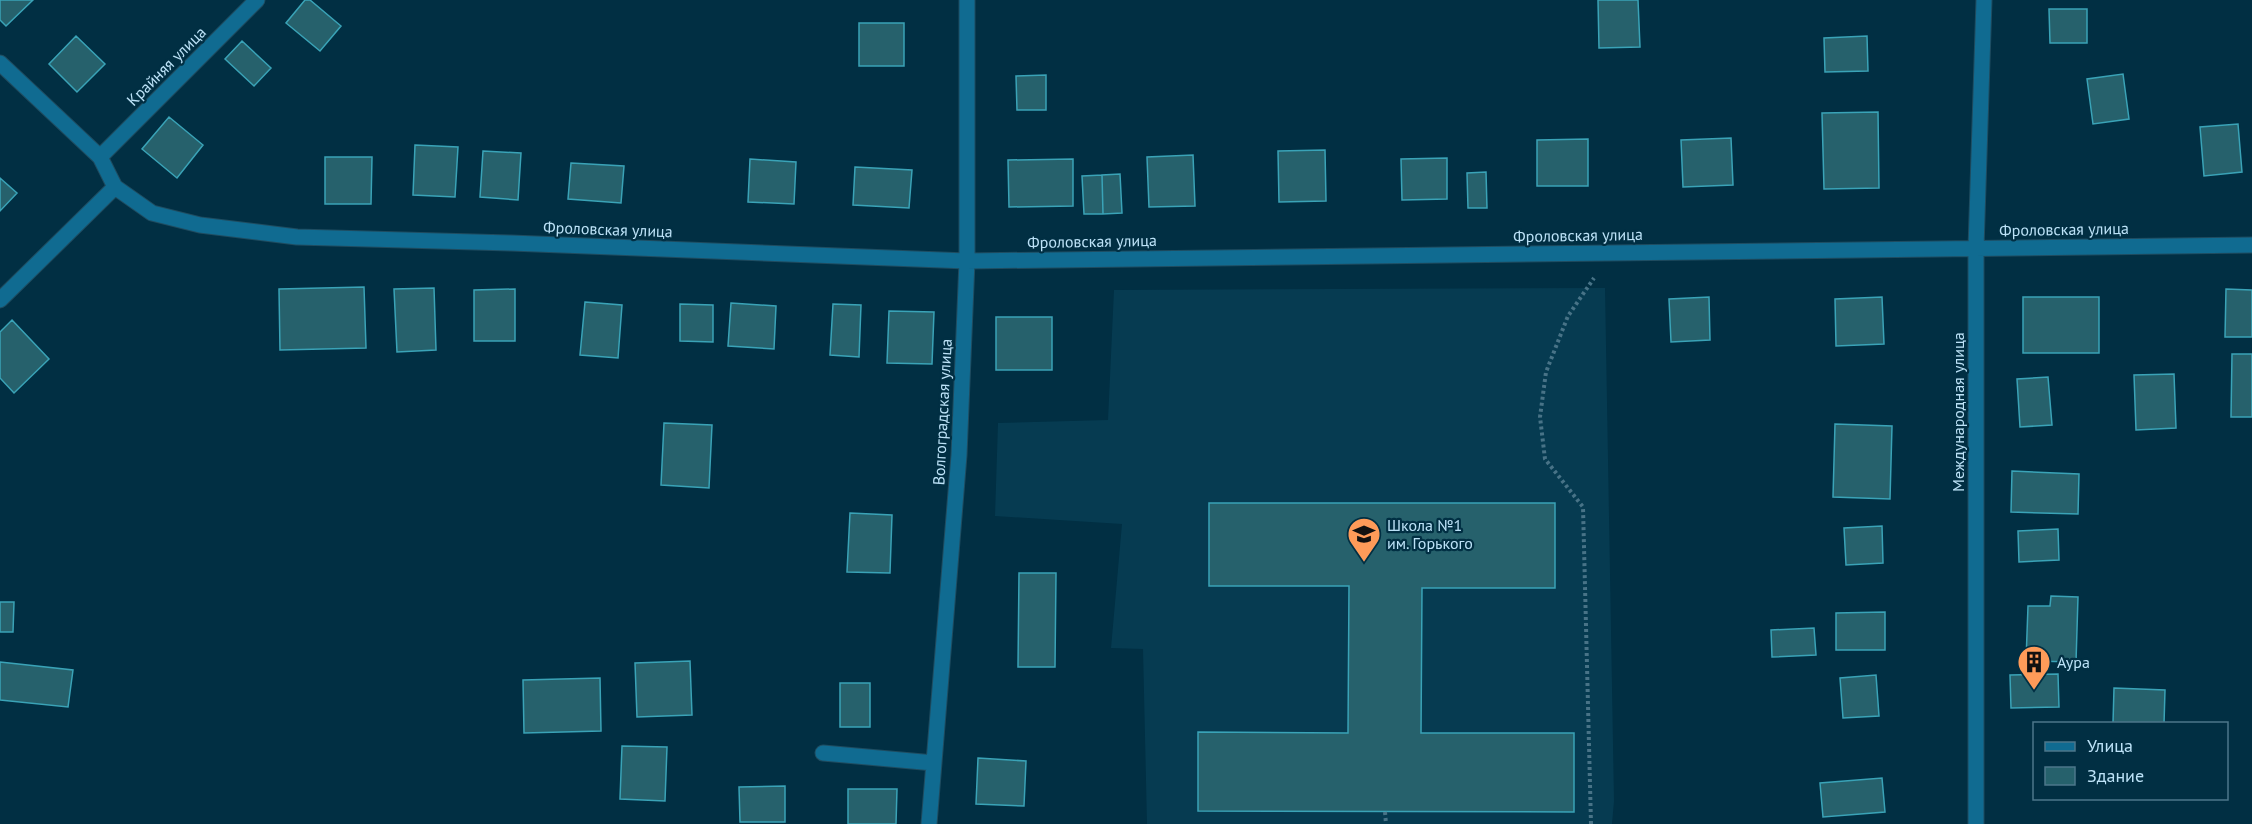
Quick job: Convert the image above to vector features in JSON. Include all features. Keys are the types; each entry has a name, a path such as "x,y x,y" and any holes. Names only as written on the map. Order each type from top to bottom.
{"street":[{"name":"Крайняя улица","path":"100,157 257,0"},
{"name":"Волгоградская улица","path":"929,824 959,455 967,261 967,0"},
{"name":"Международная улица","path":"1976,824 1976,248 1984,0"},
{"name":"Фроловская улица","path":"0,63 100,157 115,187 152,213 200,225 297,237 967,261 2252,245"},
{"path":"0,300 115,187"},
{"path":"823,753 934,763"}],"path":[{"path":"1591,824 1583,507 1545,459 1540,417 1546,372 1568,316 1611,252"},
{"path":"1385,812 1386,824"}],"shaded area":[{"name":"Школа №1 им. Горького","path":"1605,288 1614,801 1612,824 1147,824 1143,649 1111,648 1122,524 995,516 998,423 1108,420 1114,290"}],"building":[{"path":"0,0 33,0 6,26 0,20"},
{"path":"305,0 310,0 341,26 320,51 286,23"},
{"path":"1598,0 1638,0 1640,47 1599,48"},
{"path":"2049,9 2087,9 2087,43 2050,43"},
{"path":"859,23 904,23 904,66 859,66"},
{"path":"76,36 105,64 77,92 49,64"},
{"path":"1867,36 1868,71 1825,72 1824,38"},
{"path":"242,41 271,68 254,86 225,59"},
{"path":"2123,74 2129,119 2093,124 2087,79"},
{"path":"1046,75 1046,110 1017,110 1016,76"},
{"path":"1878,112 1879,188 1824,189 1822,113"},
{"path":"169,117 203,145 177,178 142,149"},
{"path":"2238,124 2242,172 2204,176 2200,127"},
{"path":"1731,138 1733,185 1683,187 1681,140"},
{"path":"1588,139 1588,186 1537,186 1537,140"},
{"path":"415,145 458,147 455,197 413,195"},
{"path":"1325,150 1326,201 1279,202 1278,151"},
{"path":"483,151 521,153 518,200 480,197"},
{"path":"1193,155 1195,206 1149,207 1147,157"},
{"path":"325,157 372,157 371,204 325,204"},
{"path":"1447,158 1447,199 1402,200 1401,159"},
{"path":"750,159 796,162 794,204 748,202"},
{"path":"1073,159 1073,206 1009,207 1008,160"},
{"path":"571,163 624,166 621,203 568,199"},
{"path":"855,167 912,170 909,208 853,205"},
{"path":"1486,172 1487,208 1468,208 1467,173"},
{"path":"1120,174 1122,213 1103,214 1102,175"},
{"path":"1102,175 1103,214 1084,214 1082,176"},
{"path":"0,178 17,193 0,211"},
{"path":"364,287 366,348 280,350 279,289"},
{"path":"434,288 436,350 397,352 394,289"},
{"path":"515,289 515,341 474,341 474,290"},
{"path":"2226,289 2252,290 2252,337 2225,337"},
{"path":"1709,297 1710,340 1671,342 1669,299"},
{"path":"1882,297 1884,344 1836,346 1835,299"},
{"path":"2023,297 2099,297 2099,353 2023,353"},
{"path":"585,302 622,305 618,358 580,355"},
{"path":"731,303 776,306 774,349 728,346"},
{"path":"680,304 713,305 713,342 680,341"},
{"path":"833,304 861,305 859,357 830,355"},
{"path":"889,311 934,312 932,364 887,363"},
{"path":"996,317 1052,317 1052,370 996,370"},
{"path":"12,320 49,359 14,393 0,378 0,332"},
{"path":"2232,354 2252,354 2252,417 2231,417"},
{"path":"2174,374 2176,428 2136,430 2134,375"},
{"path":"2048,377 2052,425 2020,427 2017,379"},
{"path":"664,423 712,425 709,488 661,485"},
{"path":"1835,424 1892,426 1890,499 1833,497"},
{"path":"2012,471 2079,474 2078,514 2011,512"},
{"path":"1209,503 1555,503 1555,588 1422,588 1421,733 1574,733 1574,812 1198,811 1198,732 1348,733 1349,586 1209,586"},
{"path":"850,513 892,515 890,573 847,572"},
{"path":"1882,526 1883,563 1846,565 1844,528"},
{"path":"2058,529 2059,560 2019,562 2018,531"},
{"path":"1019,573 1056,573 1055,667 1018,667"},
{"path":"2051,596 2078,597 2076,662 2026,661 2028,606 2050,606"},
{"path":"0,602 14,602 13,632 0,632"},
{"path":"1885,612 1885,650 1836,650 1836,613"},
{"path":"1814,628 1816,655 1772,657 1771,630"},
{"path":"690,661 692,715 637,717 635,663"},
{"path":"0,662 73,670 68,707 0,700"},
{"name":"Аура","path":"2058,674 2059,707 2011,708 2010,675"},
{"path":"1876,675 1879,716 1843,718 1840,678"},
{"path":"600,678 601,731 524,733 523,680"},
{"path":"840,683 870,683 870,727 840,727"},
{"path":"2114,688 2165,690 2164,722 2113,722"},
{"path":"622,746 667,747 665,801 620,799"},
{"path":"978,758 1026,761 1024,806 976,804"},
{"path":"1882,778 1885,812 1823,817 1820,783"},
{"path":"785,786 785,822 740,822 739,787"},
{"path":"848,789 897,789 896,824 848,824"}],"place":[{"name":"Школа №1 им. Горького","path":"1364,563"},
{"name":"Аура","path":"2034,691"}]}
